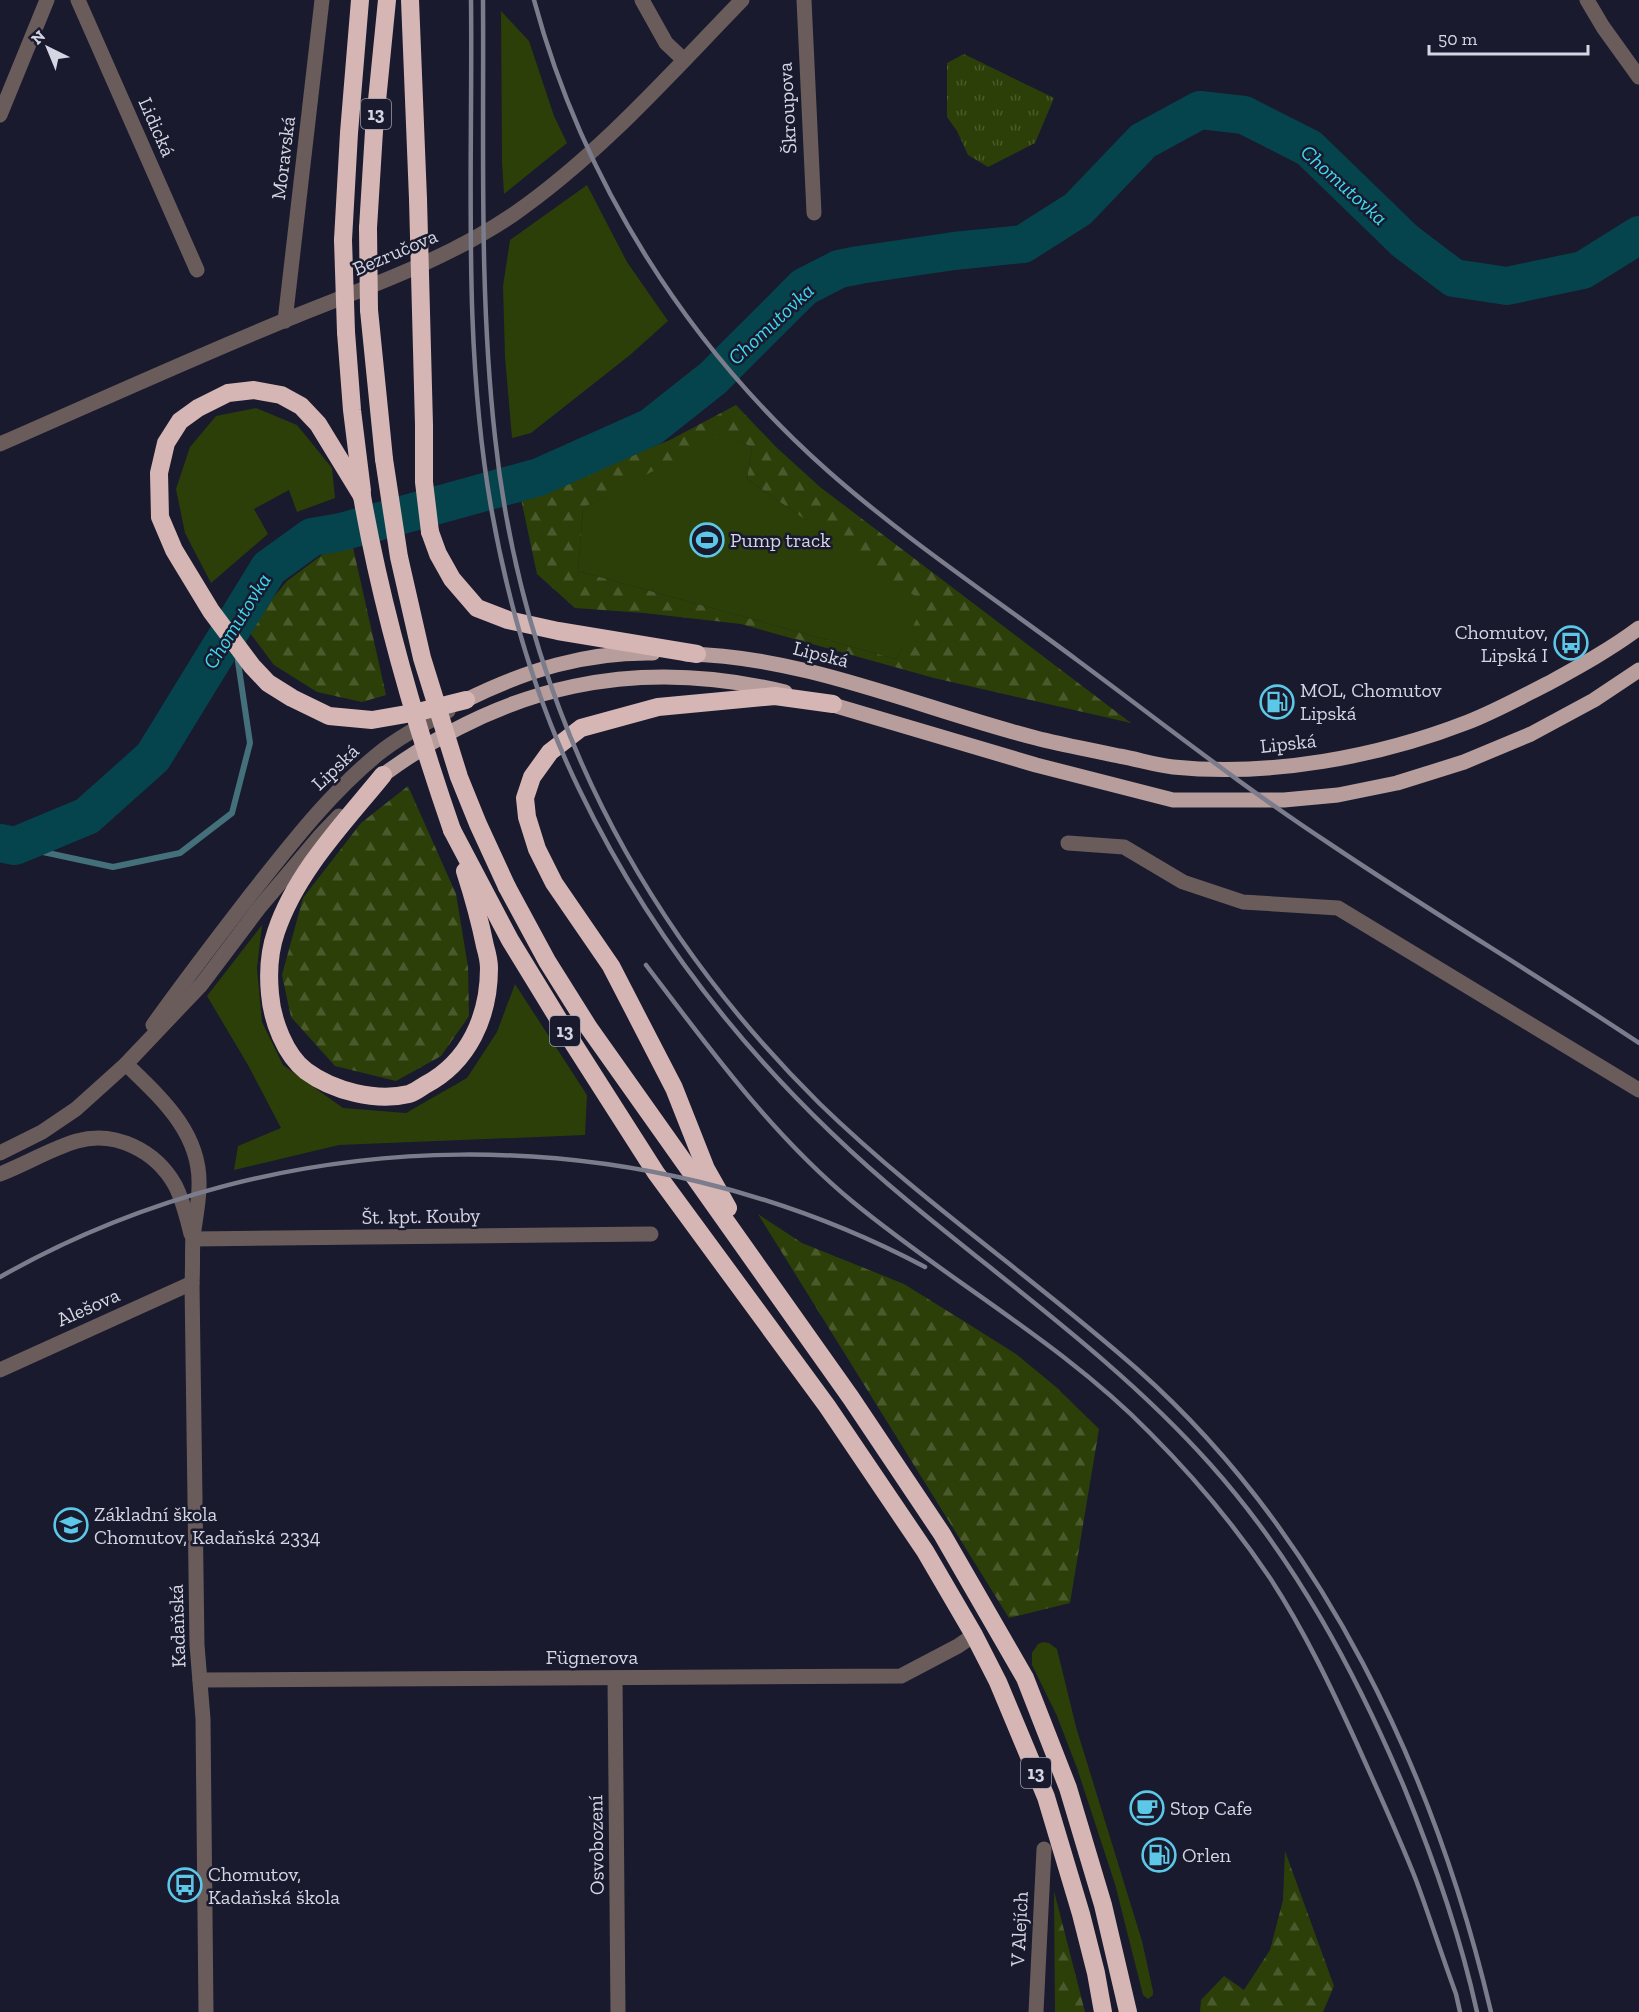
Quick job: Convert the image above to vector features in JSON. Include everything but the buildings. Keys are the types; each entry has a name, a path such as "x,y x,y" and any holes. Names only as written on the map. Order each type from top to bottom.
{"highway":[{"name":"13","path":"360,0 343,240 346,332 352,410 362,496 372,553 396,651 431,769 452,830 510,940 656,1173 827,1406 925,1551 974,1635 998,1682 1046,1797 1081,1914 1103,2012"},
{"name":"13","path":"387,0 374,131 368,228 369,310 384,459 399,557 422,658 459,777 507,887 547,962 589,1028 851,1398 942,1534 1024,1678 1068,1788 1103,1905 1128,2012"},
{"path":"410,0 418,199 424,482 430,532 438,554 452,579 477,608 508,620 558,631 697,654"},
{"path":"362,496 318,424 301,406 281,395 254,390 228,393 198,408 180,421 166,443 159,473 159,517 174,550 211,611 252,666 268,683 329,716 372,720 466,700"},
{"path":"762,1274 706,1169 674,1088 611,966 554,883 537,849 527,817 525,798 532,777 550,752 581,728 658,707 775,696 833,704"},
{"path":"383,775 332,838 294,891 276,933 268,971 271,1008 284,1043 305,1070 357,1094 384,1096 410,1093 436,1079 458,1062 477,1032 486,1005 489,966 480,922 452,830"}],"main road":[{"name":"Lipská","path":"466,700 498,684 537,669 581,658 633,653 697,654 798,669 892,694 1036,738 1172,766 1235,769 1316,763 1388,748 1440,732 1534,691 1590,661 1639,628"},
{"name":"Lipská","path":"383,775 418,749 459,726 545,692 589,682 639,676 705,679 756,685 833,704 1036,765 1173,800 1284,800 1348,793 1397,783 1464,762 1531,734 1594,700 1639,670"}],"street":[{"path":"0,115 47,0"},
{"name":"Lidická","path":"78,0 197,270"},
{"name":"Moravská","path":"285,321 322,0"},
{"path":"642,0 666,43 684,60"},
{"name":"Bezručova","path":"0,444 441,256 478,237 559,181 603,143 742,0"},
{"name":"Škroupova","path":"804,0 814,213"},
{"path":"1587,0 1603,27 1639,76"},
{"name":"Lipská","path":"126,1064 185,979 307,824 338,790 379,754 411,731 466,700"},
{"name":"Lipská","path":"0,1153 42,1132 76,1109 126,1064 201,985 259,908 319,837 383,775"},
{"path":"1068,843 1124,848 1183,882 1243,902 1338,908 1639,1090"},
{"name":"Kadaňská","path":"126,1064 164,1100 183,1126 193,1148 198,1167 199,1185 193,1239 192,1283 197,1645 203,1719 206,2012"},
{"name":"Kadaňská","path":"0,1174 77,1141 98,1138 123,1141 146,1152 168,1173 177,1187 193,1239"},
{"name":"Št. kpt. Kouby","path":"193,1239 651,1234"},
{"name":"Alešova","path":"0,1370 192,1283"},
{"name":"Fügnerova","path":"200,1680 901,1676 974,1635"},
{"name":"Osvobození","path":"615,1678 618,2012"},
{"name":"V Alejích","path":"1036,2012 1044,1849"}],"green space":[{"path":"501,11 529,41 554,116 567,143 504,194 502,162"},
{"path":"964,54 1054,98 1035,143 988,167 968,155 957,131 947,117 947,63"},
{"path":"587,185 627,262 668,321 630,355 531,433 512,438 505,357 503,286 510,240"},
{"path":"736,405 776,447 820,487 1131,723 934,678 741,624 575,608 537,574 521,499 670,440","holes":["727,432 752,448 747,479 925,603 896,659 578,571 583,508"]},
{"path":"256,408 297,425 332,468 335,498 297,512 289,490 254,509 268,534 211,583 185,533 176,489 190,447 216,416"},
{"name":"Pump track","path":"726,431 752,448 747,479 926,603 896,659 578,571 583,508"},
{"path":"352,543 386,695 362,702 317,692 274,665 247,629 287,581 326,552"},
{"path":"408,786 456,894 468,967 469,1016 441,1056 396,1081 335,1066 291,1017 282,975 303,898 361,823"},
{"path":"262,925 257,968 262,1022 283,1065 343,1108 406,1113 467,1078 497,1032 515,984 587,1095 585,1135 339,1145 234,1170 238,1146 281,1128 248,1065 207,996"},
{"path":"758,1214 802,1243 904,1284 1016,1354 1056,1387 1099,1429 1070,1603 1009,1618"},
{"path":"1043,1642 1057,1649 1076,1727 1142,1941 1153,1991 1153,1995 1148,1999 1143,1995 1115,1884 1077,1768 1057,1716 1032,1665 1032,1653 1038,1644"},
{"path":"1285,1851 1334,1986 1323,2012 1200,2012 1201,2000 1224,1976 1244,1990 1270,1950 1283,1900"},
{"path":"1054,1891 1085,2012 1055,2012"}],"waterway":[{"name":"Chomutovka","path":"0,843 15,846 87,816 153,757 269,568 312,537 341,532 539,477 651,427 713,378 804,287 839,269 859,265 954,251 1023,244 1078,209 1143,141 1200,110 1244,115 1309,148 1405,241 1454,278 1507,286 1583,270 1639,235"},
{"path":"15,846 113,867 180,853 232,813 250,743 237,655"}],"railway":[{"path":"471,0 472,318 482,444 498,543 525,651 550,721 579,789 644,906 721,1013 763,1063 857,1157 1064,1327 1140,1393 1210,1464 1269,1538 1296,1577 1343,1659 1404,1787 1436,1870 1463,1955 1477,2012"},
{"path":"483,0 484,274 490,383 502,491 524,598 540,651 557,703 601,804 646,886 690,952 739,1016 792,1075 820,1104 897,1173 1137,1369 1203,1434 1263,1506 1316,1582 1363,1663 1403,1747 1438,1834 1467,1923 1491,2012"},
{"path":"534,0 555,67 581,133 611,196 646,257 686,315 729,370 777,422 828,471 919,544 1266,800 1368,869 1639,1043"},
{"path":"646,965 743,1090 823,1176 890,1231 1080,1370 1150,1433 1228,1521 1270,1578 1306,1638 1337,1701 1416,1880 1456,1994 1460,2012"},
{"path":"0,1277 109,1224 224,1186 342,1163 461,1155 581,1161 699,1182 814,1217 925,1267"}],"place":[{"name":"Pump track","path":"707,540"},
{"name":"Chomutov, Lipská I","path":"1571,643"},
{"name":"MOL, Chomutov Lipská","path":"1277,702"},
{"name":"Základní škola Chomutov, Kadaňská 2334","path":"71,1525"},
{"name":"Stop Cafe","path":"1147,1808"},
{"name":"Orlen","path":"1159,1855"},
{"name":"Chomutov, Kadaňská škola","path":"185,1885"}]}
